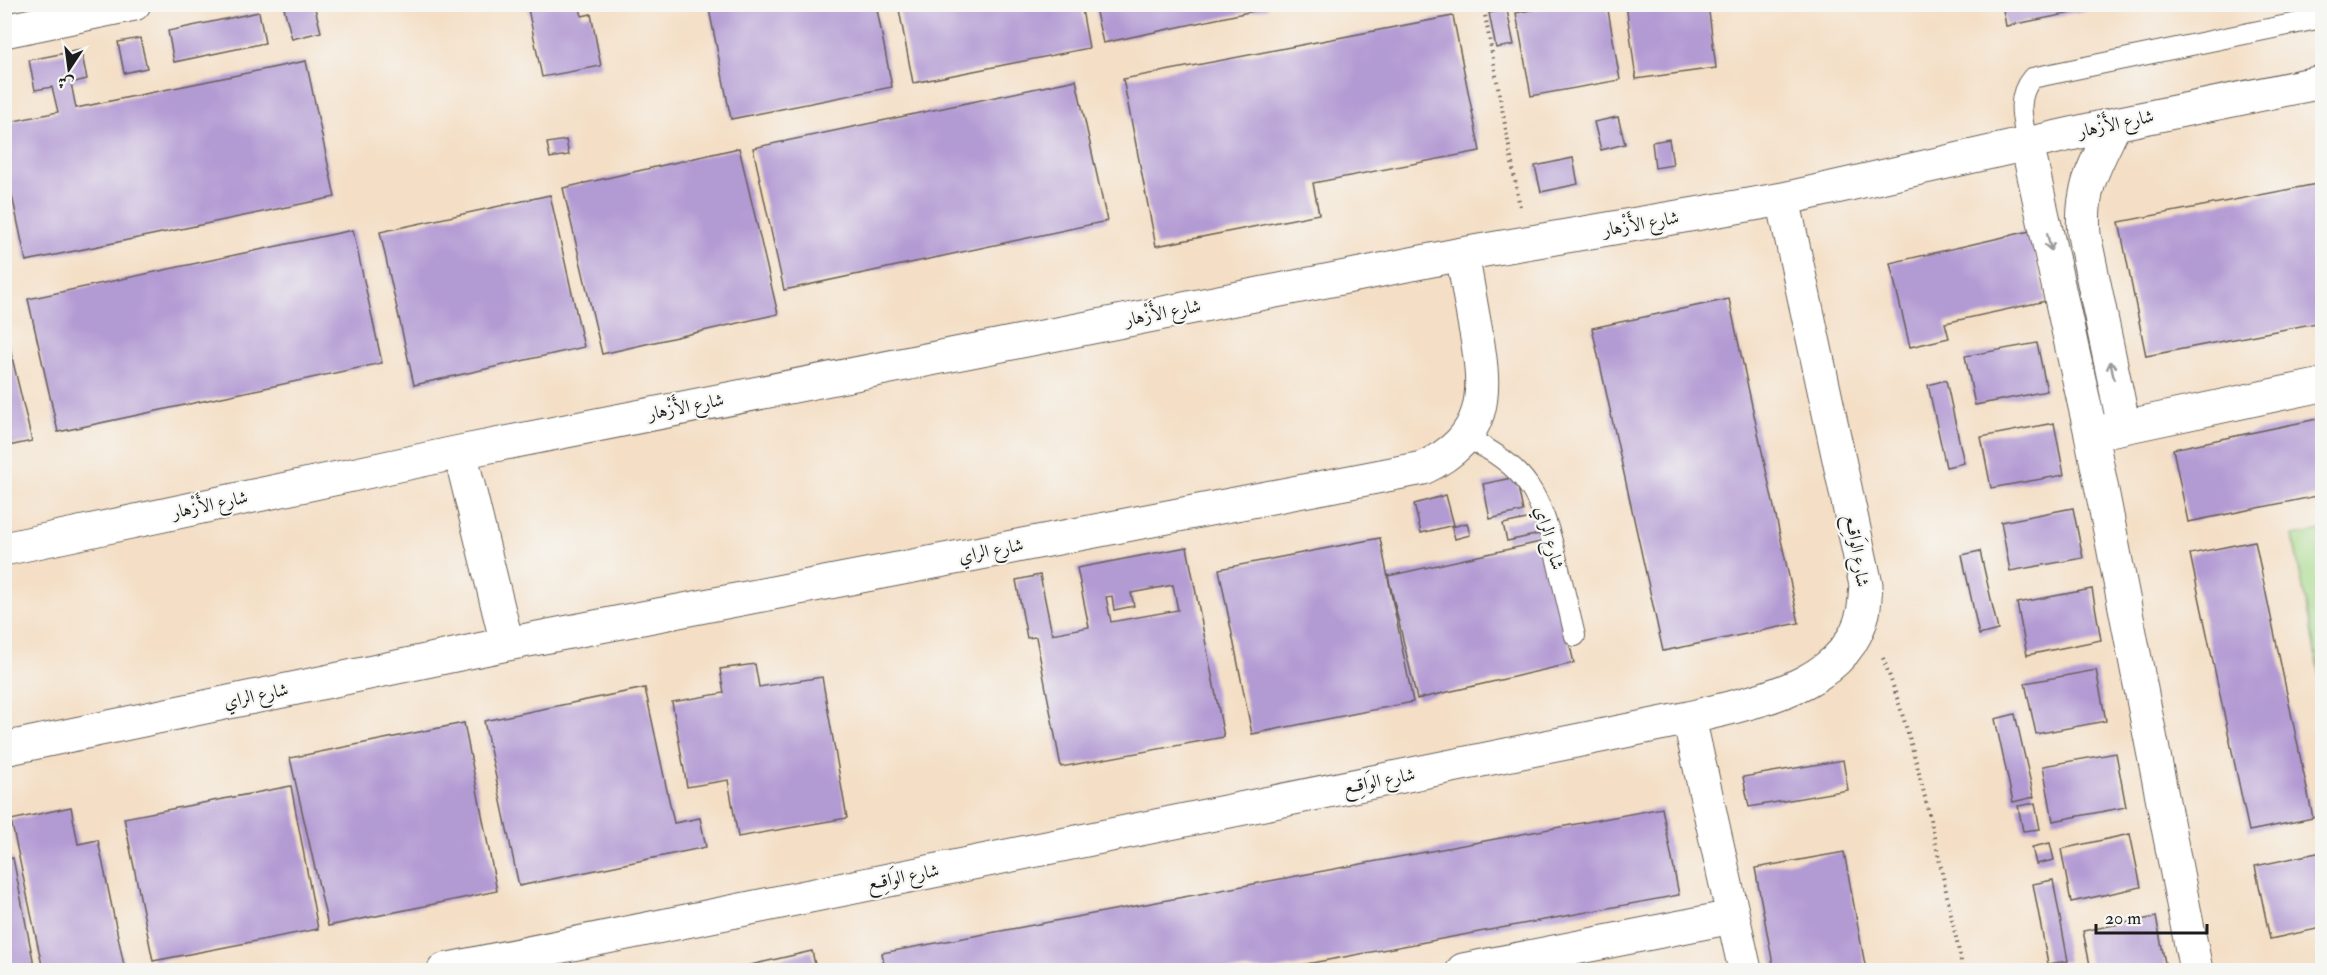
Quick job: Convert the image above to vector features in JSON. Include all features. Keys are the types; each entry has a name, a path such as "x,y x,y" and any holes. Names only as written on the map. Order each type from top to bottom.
{"street":[{"path":"4,31 134,4"},
{"name":"شارع الأَزْهار","path":"4,549 460,452 1462,254 1783,199 2115,124 2322,82"},
{"path":"2115,124 2090,178 2082,208 2084,235 2124,427"},
{"path":"2027,144 2091,434 2196,970"},
{"name":"شارع الوَاقِع","path":"444,970 1689,718 1771,697 1822,673 1841,656 1855,634 1863,613 1866,585 1783,199"},
{"name":"شارع الراي","path":"4,749 507,644 1423,468 1439,460 1466,438 1476,419 1482,399 1483,378 1462,254"},
{"path":"2091,434 2322,385"},
{"path":"460,452 507,644"},
{"path":"1689,718 1745,970"},
{"path":"1474,970 1732,917"}],"lane":[{"path":"2027,144 2021,99 2025,87 2032,78 2322,18"},
{"name":"شارع الراي","path":"1466,438 1488,448 1508,462 1525,479 1538,499 1547,521 1575,636"}],"path":[{"path":"1483,4 1527,243"},
{"path":"1863,613 1884,659 1905,723 1921,782 1963,970"}],"green space":[{"path":"2322,531 2322,689 2293,536"}],"building":[{"path":"298,4 314,4 321,32 292,39 284,8"},
{"path":"527,4 579,4 582,16 591,14 601,66 542,77"},
{"path":"708,4 876,4 892,87 731,119"},
{"path":"898,4 1081,4 1089,48 913,83"},
{"path":"1094,4 1267,4 1268,8 1103,43"},
{"path":"1562,4 1607,4 1620,80 1531,96 1516,13"},
{"path":"1626,4 1708,4 1716,68 1636,79"},
{"path":"2002,4 2107,4 2107,6 2006,26"},
{"path":"1507,10 1514,45 1496,48 1489,13"},
{"path":"259,12 265,43 174,62 168,31"},
{"path":"1453,16 1480,151 1313,183 1319,214 1156,246 1123,79"},
{"path":"140,38 147,68 124,73 118,42"},
{"path":"81,50 87,79 71,83 76,108 306,61 335,197 26,261 4,158 4,123 58,112 52,87 35,90 29,60"},
{"path":"1076,80 1107,221 784,290 753,148"},
{"path":"1618,117 1625,144 1601,150 1594,122"},
{"path":"1669,139 1673,165 1655,168 1652,142"},
{"path":"566,140 569,155 550,158 547,143"},
{"path":"739,148 778,314 602,354 563,188"},
{"path":"1573,158 1578,184 1541,192 1535,166"},
{"path":"2322,183 2322,322 2146,356 2119,222"},
{"path":"550,195 584,347 414,385 380,232"},
{"path":"353,230 382,363 58,432 28,299"},
{"path":"2030,231 2046,301 1945,323 1949,338 1910,347 1890,263"},
{"path":"1729,299 1799,623 1663,651 1592,328"},
{"path":"4,324 32,441 4,447"},
{"path":"2037,343 2047,391 1975,405 1965,356"},
{"path":"1946,380 1964,463 1946,467 1928,385"},
{"path":"2322,418 2322,495 2188,522 2173,449"},
{"path":"2054,423 2064,475 1991,488 1981,437"},
{"path":"1516,477 1523,511 1490,519 1483,484"},
{"path":"1446,495 1454,525 1421,533 1414,504"},
{"path":"2073,508 2083,558 2010,571 2001,522"},
{"path":"1536,517 1540,534 1507,541 1503,524"},
{"path":"1467,523 1470,535 1455,539 1452,527"},
{"path":"1380,538 1413,702 1252,734 1219,569"},
{"path":"1545,541 1574,663 1417,699 1388,576"},
{"path":"2255,541 2313,818 2249,831 2190,554"},
{"path":"1187,547 1224,737 1061,767 1036,637 1027,638 1016,580 1040,575 1052,634 1089,627 1077,568","holes":["1173,585 1178,610 1111,622 1106,597 1112,596 1114,610 1134,606 1131,593"]},
{"path":"1980,551 1998,630 1979,635 1962,555"},
{"path":"2092,589 2101,640 2027,655 2017,603"},
{"path":"755,664 759,687 822,677 847,818 738,837 728,780 687,787 672,702 724,693 720,669"},
{"path":"2096,670 2106,721 2036,734 2025,683"},
{"path":"645,688 674,823 700,818 706,847 519,886 484,721"},
{"path":"2015,714 2034,797 2013,802 1995,719"},
{"path":"464,723 497,891 328,926 290,758"},
{"path":"2116,753 2126,807 2053,821 2043,766"},
{"path":"1843,760 1848,790 1749,807 1743,777"},
{"path":"291,786 318,929 153,961 124,818"},
{"path":"2035,803 2040,829 2023,831 2018,806"},
{"path":"71,807 78,844 98,840 125,970 43,970 11,820"},
{"path":"1662,808 1679,895 1274,970 885,970 882,953"},
{"path":"2130,834 2141,887 2071,902 2061,849"},
{"path":"2050,843 2054,860 2036,864 2032,847"},
{"path":"1844,852 1866,970 1774,970 1755,868"},
{"path":"2322,852 2322,928 2270,939 2255,866"},
{"path":"13,858 35,970 4,970 4,860"},
{"path":"2053,880 2068,961 2048,964 2033,884"},
{"path":"2156,917 2166,968 2091,970 2083,931"},
{"path":"812,951 816,969 729,970"}]}
